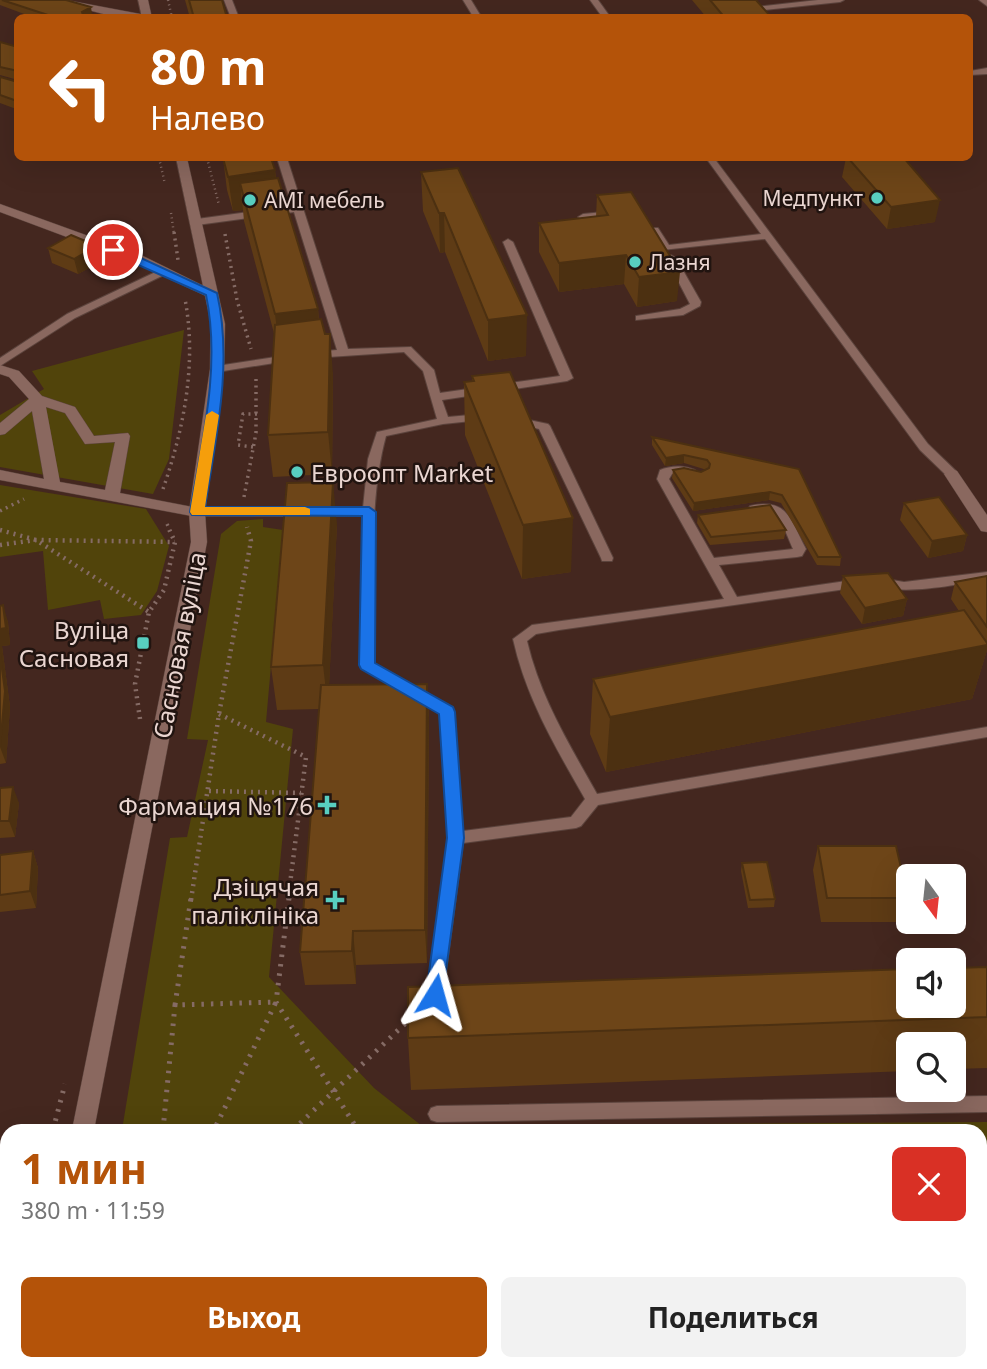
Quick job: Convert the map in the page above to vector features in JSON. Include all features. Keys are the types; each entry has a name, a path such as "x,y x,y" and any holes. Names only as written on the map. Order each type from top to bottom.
{"main road":[{"path":"55,0 116,14"},
{"name":"Сасновая вуліца","path":"84,1124 199,542 197,512 211,431 218,324 182,161"},
{"path":"0,208 179,277 211,293"},
{"path":"0,369 14,374 37,399 70,410 90,441 123,436 112,496"},
{"path":"0,431 37,399"},
{"path":"37,399 53,485"},
{"path":"952,474 987,527"},
{"path":"0,475 197,512"}],"lane":[{"path":"748,0 760,14"},
{"path":"756,9 840,0"},
{"path":"983,0 987,4"},
{"path":"283,161 343,352"},
{"path":"712,161 924,447 952,474"},
{"path":"197,222 299,208"},
{"path":"583,217 622,213"},
{"path":"640,318 683,312 695,306 666,248 645,217"},
{"path":"666,248 768,236"},
{"path":"437,397 567,378 508,242"},
{"path":"0,363 71,316 164,271"},
{"path":"217,369 343,352 407,349 429,370 443,421"},
{"path":"463,994 435,995 456,838 447,712 367,665 369,512 374,459 381,434 443,421 496,416 544,426 607,558"},
{"path":"701,474 683,470 664,473 663,479 693,517 733,602"},
{"path":"712,562 790,555 800,550 776,509 741,511"},
{"path":"197,512 369,512"},
{"path":"593,800 552,726 523,656 520,639 532,630 860,583 880,582 904,586 987,576"},
{"path":"456,838 576,822 593,800 987,732"},
{"path":"437,1114 987,1104"}],"path":[{"path":"160,161 166,190"},
{"path":"164,1124 175,1005 219,714 251,541 243,512 257,414 255,362 237,300 222,218 207,161"},
{"path":"135,684 149,612 163,590 175,542 158,504 175,458 190,349 190,317 179,277 171,211"},
{"path":"253,447 239,445 243,414 257,414"},
{"path":"0,530 36,540 149,612"},
{"path":"0,545 36,540 175,542"},
{"path":"217,1124 276,1002 306,757 219,714"},
{"path":"209,791 301,793"},
{"path":"300,1124 435,995"},
{"path":"175,1005 276,1002"},
{"path":"276,1002 354,1124"}],"shaded area":[{"path":"184,330 169,459 153,494 0,467 0,415 44,389 32,371"},
{"path":"0,485 146,509 169,546 157,591 141,615 104,619 100,600 48,610 43,551 0,557"},
{"path":"263,519 263,527 283,530 266,722 293,729 269,977 374,1088 419,1124 123,1124 170,838 187,837 208,740 187,739 221,534 237,521"},
{"path":"987,1122 987,1124 704,1124"}],"building":[{"path":"2,0 66,0 91,7 83,14 45,14"},
{"path":"189,0 222,0 226,14 193,14"},
{"path":"710,0 756,0 768,14 722,14"},
{"path":"0,42 14,46 14,70 0,67"},
{"path":"0,77 14,81 14,100 0,95"},
{"path":"224,161 272,161 275,170 228,177"},
{"path":"851,161 907,161 940,200 891,207"},
{"path":"458,168 527,315 488,320 444,213 439,213 421,172"},
{"path":"278,178 318,309 275,314 240,183"},
{"path":"631,192 680,272 639,277 626,255 559,263 539,223 608,215 597,195"},
{"path":"71,235 97,246 74,259 48,248"},
{"path":"321,319 325,334 330,334 328,432 268,435 275,325"},
{"path":"510,372 573,518 523,525 464,382 474,381 472,376"},
{"path":"652,437 799,469 841,557 818,557 782,495 770,492 694,503 673,470 684,468 701,472 709,468 710,464 707,460 684,455 666,458"},
{"path":"333,482 323,665 271,667 287,483"},
{"path":"939,497 967,535 932,541 904,503"},
{"path":"770,505 786,530 711,537 698,515"},
{"path":"888,573 907,599 865,608 843,576"},
{"path":"987,576 987,627 955,582"},
{"path":"3,605 6,628 0,629 0,606"},
{"path":"964,610 987,645 610,717 593,679"},
{"path":"0,654 5,691 0,747"},
{"path":"427,684 425,930 353,931 352,951 300,952 321,685"},
{"path":"13,787 9,821 0,821 0,788"},
{"path":"818,846 896,846 900,864 896,864 896,898 827,898"},
{"path":"33,851 30,891 0,895 0,855"},
{"path":"767,862 775,899 750,900 742,863"},
{"path":"987,967 987,1017 966,1018 966,968"},
{"path":"896,969 896,1018 959,1018 408,1038 408,987"}],"slow traffic":[{"path":"212,415 197,512 305,512"}],"place":[{"name":"Медпункт","path":"877,198"},
{"name":"AMI мебель","path":"250,200"},
{"name":"Лазня","path":"635,262"},
{"name":"Евроопт Market","path":"297,472"},
{"name":"Вуліца Сасновая","path":"143,643"},
{"name":"Фармация №176","path":"327,805"},
{"name":"Дзіцячая паліклініка","path":"335,900"}],"route":[{"path":"113,250 211,293 218,324 217,369 211,431 197,512 369,512 367,665 447,712 456,838 435,995"}]}
